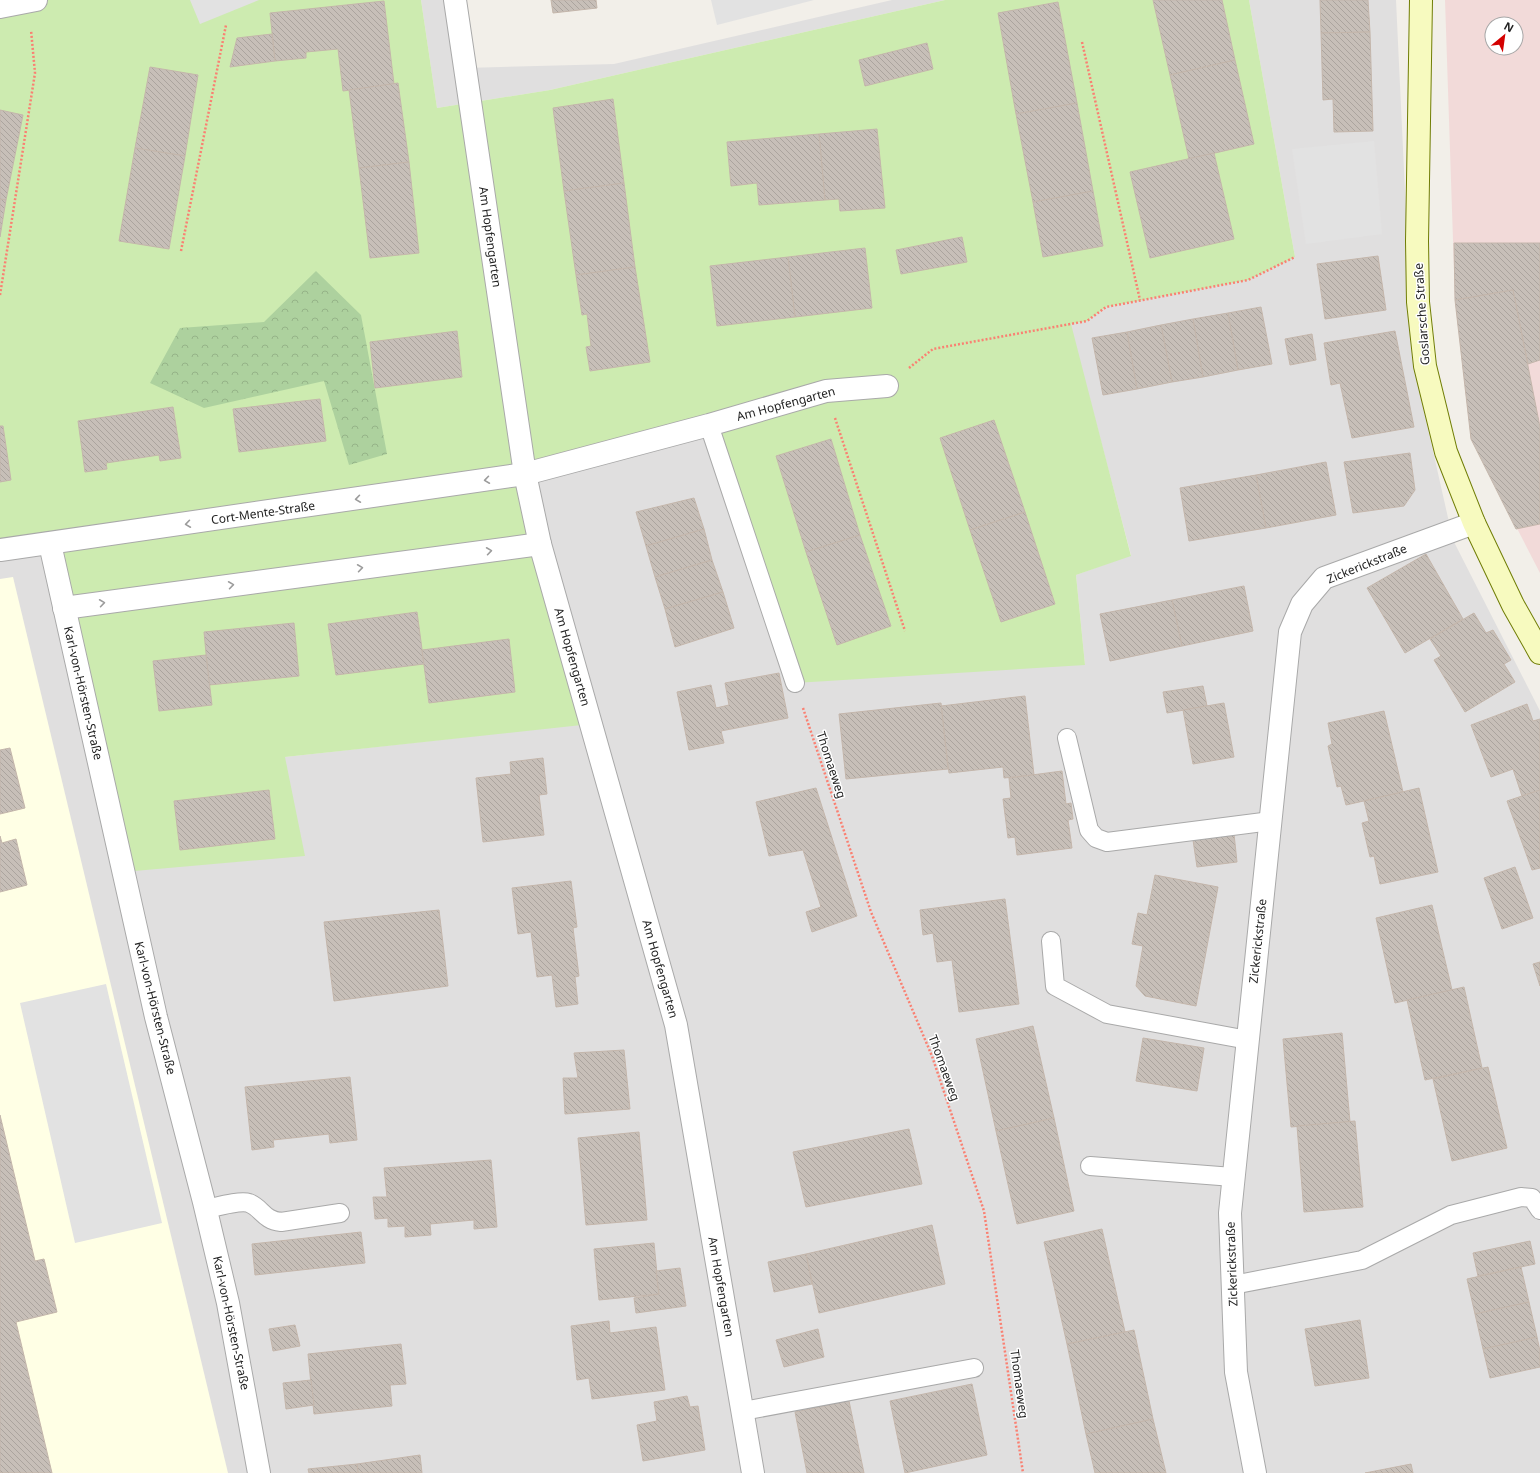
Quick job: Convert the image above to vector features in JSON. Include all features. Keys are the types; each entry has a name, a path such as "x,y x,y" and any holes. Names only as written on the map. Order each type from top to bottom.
{"main road":[{"name":"Goslarsche Straße","path":"1421,0 1417,241 1418,302 1425,366 1446,452 1474,523 1513,605 1540,653"}],"street":[{"name":"Am Hopfengarten","path":"454,0 525,474 540,544 676,1025 753,1473"},
{"path":"0,7 32,1"},
{"name":"Am Hopfengarten","path":"525,474 710,425 826,391 887,386"},
{"name":"Cort-Mente-Straße","path":"0,550 50,544 525,474"},
{"name":"Zickerickstraße","path":"1255,1473 1236,1372 1230,1213 1290,632 1302,604 1324,578 1474,523"},
{"name":"Karl-von-Hörsten-Straße","path":"50,544 156,1016 206,1209 228,1303 260,1473"},
{"path":"64,608 540,544"}],"lane":[{"path":"710,425 795,683"},
{"path":"1067,738 1089,830 1096,838 1107,842 1271,821"},
{"path":"1051,941 1055,986 1107,1014 1248,1040"},
{"path":"1090,1166 1233,1177"},
{"path":"1232,1284 1362,1260 1451,1215 1521,1197 1532,1198 1540,1210"},
{"path":"206,1209 244,1202 254,1205 267,1218 274,1222 340,1213"},
{"path":"743,1411 974,1368"}],"path":[{"path":"0,295 35,73 32,1"},
{"path":"181,251 226,24"},
{"path":"1082,42 1140,300"},
{"path":"887,386 933,349 1087,321 1106,307 1248,280 1295,257"},
{"path":"826,391 905,631"},
{"name":"Thomaeweg","path":"795,683 871,912 932,1056 984,1211 1023,1473"}],"shaded area":[{"path":"190,0 259,0 200,24"},
{"path":"421,0 450,0 465,68 614,64 892,0 945,0 550,90 437,108"},
{"path":"711,0 814,0 717,25"},
{"path":"1249,0 1396,0 1413,362 1453,540 1540,711 1540,1473 0,1473 0,550 50,544 285,757 591,723 529,463 709,425 1085,665 1076,575 1131,555 1070,324 1087,321 1106,307 1140,300 1295,257"},
{"path":"1445,0 1540,0 1540,573 1471,439 1455,300"},
{"path":"1374,141 1382,234 1306,244 1292,149"},
{"path":"13,577 228,1473 0,1473 0,579"},
{"path":"106,984 162,1223 75,1243 20,1003"}],"green space":[{"path":"0,0 421,0 437,108 550,90 945,0 1249,0 1295,257 1248,280 1106,307 1087,321 1071,324 1131,556 1076,575 1085,665 795,683 709,425 530,463 591,724 285,757 305,856 123,872 50,544 0,550"},
{"path":"316,271 361,315 387,454 349,465 324,381 204,408 150,383 180,328 264,322"}],"building":[{"path":"551,0 596,0 597,8 553,13"},
{"path":"1153,0 1222,0 1235,60 1170,75"},
{"path":"1320,0 1368,0 1370,32 1321,33"},
{"path":"384,1 394,84 343,91 338,49 306,52 306,58 275,61 270,13"},
{"path":"1058,2 1077,103 1016,114 998,13"},
{"path":"1370,32 1373,131 1334,132 1333,99 1323,100 1321,33"},
{"path":"272,34 275,61 230,67 237,38"},
{"path":"927,43 933,69 865,86 859,60"},
{"path":"1235,60 1254,144 1189,159 1170,75"},
{"path":"150,67 198,75 185,156 135,148"},
{"path":"398,83 409,162 359,168 349,90"},
{"path":"613,99 624,183 564,191 553,108"},
{"path":"1077,103 1093,191 1033,202 1016,114"},
{"path":"0,110 23,115 6,200 0,199"},
{"path":"877,129 885,208 840,211 839,199 825,200 819,134"},
{"path":"819,134 825,200 759,205 757,183 731,186 727,142"},
{"path":"135,148 185,156 169,249 119,241"},
{"path":"1214,153 1234,239 1150,258 1130,172"},
{"path":"409,162 419,253 370,258 359,168"},
{"path":"624,183 635,267 576,275 564,191"},
{"path":"1093,191 1103,246 1043,257 1033,202"},
{"path":"0,199 6,200 0,237"},
{"path":"962,237 967,262 901,274 896,250"},
{"path":"1454,243 1540,243 1540,360 1528,364 1513,290 1455,300"},
{"path":"865,248 872,308 795,317 788,257"},
{"path":"1378,256 1386,310 1325,319 1317,264"},
{"path":"788,257 795,317 717,326 710,266"},
{"path":"635,267 650,362 590,371 586,347 591,346 587,314 582,315 576,275"},
{"path":"1513,290 1540,427 1540,524 1516,529 1471,439 1455,300"},
{"path":"1261,307 1272,364 1238,370 1228,313"},
{"path":"1228,313 1238,370 1203,377 1193,319"},
{"path":"1193,319 1203,377 1172,382 1161,325"},
{"path":"1161,325 1172,382 1137,389 1127,332"},
{"path":"457,331 462,377 375,388 370,342"},
{"path":"1395,331 1414,427 1352,438 1340,383 1331,385 1324,343"},
{"path":"1127,332 1137,389 1103,395 1092,338"},
{"path":"1312,334 1316,360 1290,365 1285,339"},
{"path":"320,399 326,441 239,452 233,409"},
{"path":"173,407 181,458 160,461 159,455 106,463 107,469 85,472 78,421"},
{"path":"994,420 1025,512 970,530 940,438"},
{"path":"0,426 3,426 11,480 0,482"},
{"path":"831,439 860,535 806,552 776,456"},
{"path":"1410,453 1415,490 1404,506 1353,513 1344,462"},
{"path":"1326,462 1336,515 1266,528 1256,475"},
{"path":"1256,475 1266,528 1189,541 1180,488"},
{"path":"694,498 704,529 646,546 636,512"},
{"path":"1025,512 1055,604 1001,622 970,530"},
{"path":"704,529 712,560 655,577 646,546"},
{"path":"860,535 891,626 837,645 806,552"},
{"path":"1426,554 1463,619 1405,653 1367,588"},
{"path":"712,560 723,592 665,609 655,577"},
{"path":"1244,586 1253,631 1182,646 1172,600"},
{"path":"723,592 734,628 675,647 665,609"},
{"path":"1172,600 1182,646 1110,661 1100,614"},
{"path":"417,612 424,664 336,675 328,624"},
{"path":"1474,613 1486,633 1493,630 1511,660 1504,664 1515,682 1465,712 1434,660 1441,656 1430,639"},
{"path":"294,623 299,676 209,685 204,632"},
{"path":"509,639 515,692 429,703 422,650"},
{"path":"206,655 212,705 159,711 153,661"},
{"path":"779,673 788,718 721,731 724,743 689,750 677,692 711,685 716,708 729,705 725,683"},
{"path":"1203,686 1207,706 1167,713 1163,692"},
{"path":"1025,696 1034,775 1004,778 1003,767 949,773 941,706"},
{"path":"941,703 948,769 846,779 839,714"},
{"path":"1224,703 1234,757 1193,764 1183,710"},
{"path":"1527,704 1533,721 1540,719 1540,790 1522,796 1513,769 1491,777 1471,725"},
{"path":"1384,711 1403,792 1346,805 1341,786 1337,787 1328,746 1332,744 1328,723"},
{"path":"10,748 25,808 0,814 0,750"},
{"path":"543,758 547,794 539,795 544,835 483,842 476,778 511,774 510,762"},
{"path":"1062,771 1066,804 1071,803 1073,819 1068,820 1072,848 1017,855 1015,837 1008,838 1003,799 1011,798 1009,778"},
{"path":"816,788 857,916 812,932 806,912 821,907 803,850 769,856 756,802"},
{"path":"1419,788 1438,872 1380,884 1374,856 1370,857 1362,823 1369,821 1364,801"},
{"path":"269,790 275,839 180,850 174,801"},
{"path":"1540,790 1540,868 1532,870 1507,801"},
{"path":"1234,834 1237,862 1197,867 1193,840"},
{"path":"0,836 2,843 16,839 27,885 0,892"},
{"path":"1515,867 1533,918 1502,929 1484,878"},
{"path":"1155,875 1218,887 1196,1006 1145,996 1136,986 1143,946 1132,944 1138,913 1147,915"},
{"path":"571,881 577,927 573,928 579,976 575,977 578,1004 556,1007 552,975 537,977 531,932 518,934 512,888"},
{"path":"1005,899 1019,1004 959,1012 952,960 937,962 933,933 923,935 920,910"},
{"path":"1432,905 1452,990 1395,1003 1376,918"},
{"path":"439,910 448,986 334,1001 324,922"},
{"path":"1540,962 1540,986 1533,964"},
{"path":"1464,987 1482,1068 1425,1080 1407,1000"},
{"path":"1033,1026 1054,1118 996,1131 976,1039"},
{"path":"1342,1033 1350,1122 1291,1127 1283,1039"},
{"path":"1143,1038 1204,1048 1197,1091 1136,1081"},
{"path":"624,1050 630,1109 565,1114 563,1078 578,1078 574,1053"},
{"path":"1488,1067 1507,1148 1452,1161 1433,1079"},
{"path":"350,1077 357,1140 330,1143 329,1134 273,1140 274,1147 252,1150 245,1087"},
{"path":"0,1115 35,1261 44,1259 57,1312 16,1322 52,1473 0,1473"},
{"path":"1054,1118 1074,1211 1017,1224 996,1131"},
{"path":"1355,1121 1363,1207 1304,1212 1297,1126"},
{"path":"909,1129 922,1184 806,1207 793,1152"},
{"path":"639,1132 647,1220 586,1225 578,1138"},
{"path":"491,1160 497,1227 474,1229 474,1220 430,1224 431,1235 405,1237 405,1226 388,1227 388,1218 375,1219 373,1197 387,1197 384,1168"},
{"path":"932,1225 945,1284 819,1313 806,1254"},
{"path":"1102,1229 1125,1332 1067,1344 1044,1242"},
{"path":"361,1232 365,1263 255,1275 252,1244"},
{"path":"1530,1241 1535,1264 1478,1276 1473,1253"},
{"path":"654,1243 659,1294 599,1300 594,1249"},
{"path":"806,1254 812,1284 774,1292 768,1262"},
{"path":"1521,1267 1529,1302 1475,1314 1467,1279"},
{"path":"680,1268 686,1306 636,1313 634,1298 659,1294 656,1271"},
{"path":"1529,1302 1537,1337 1483,1349 1475,1314"},
{"path":"1360,1320 1369,1378 1315,1386 1305,1329"},
{"path":"609,1321 610,1333 656,1327 665,1390 592,1399 589,1378 577,1380 571,1326"},
{"path":"295,1325 300,1346 273,1351 269,1329"},
{"path":"818,1329 824,1357 784,1367 776,1340"},
{"path":"1134,1330 1153,1419 1086,1434 1067,1344"},
{"path":"1537,1337 1540,1351 1540,1367 1490,1378 1483,1349"},
{"path":"401,1344 406,1384 390,1385 392,1406 314,1414 308,1354"},
{"path":"311,1380 314,1405 286,1409 283,1383"},
{"path":"972,1384 987,1455 905,1473 890,1401"},
{"path":"687,1396 690,1407 698,1406 705,1450 643,1461 637,1425 657,1421 654,1402"},
{"path":"849,1401 864,1473 807,1473 795,1412"},
{"path":"1153,1419 1166,1473 1095,1473 1086,1434"},
{"path":"420,1455 422,1473 358,1473 357,1464"},
{"path":"357,1464 358,1473 309,1473 308,1469"},
{"path":"1411,1464 1413,1473 1365,1473"}]}
